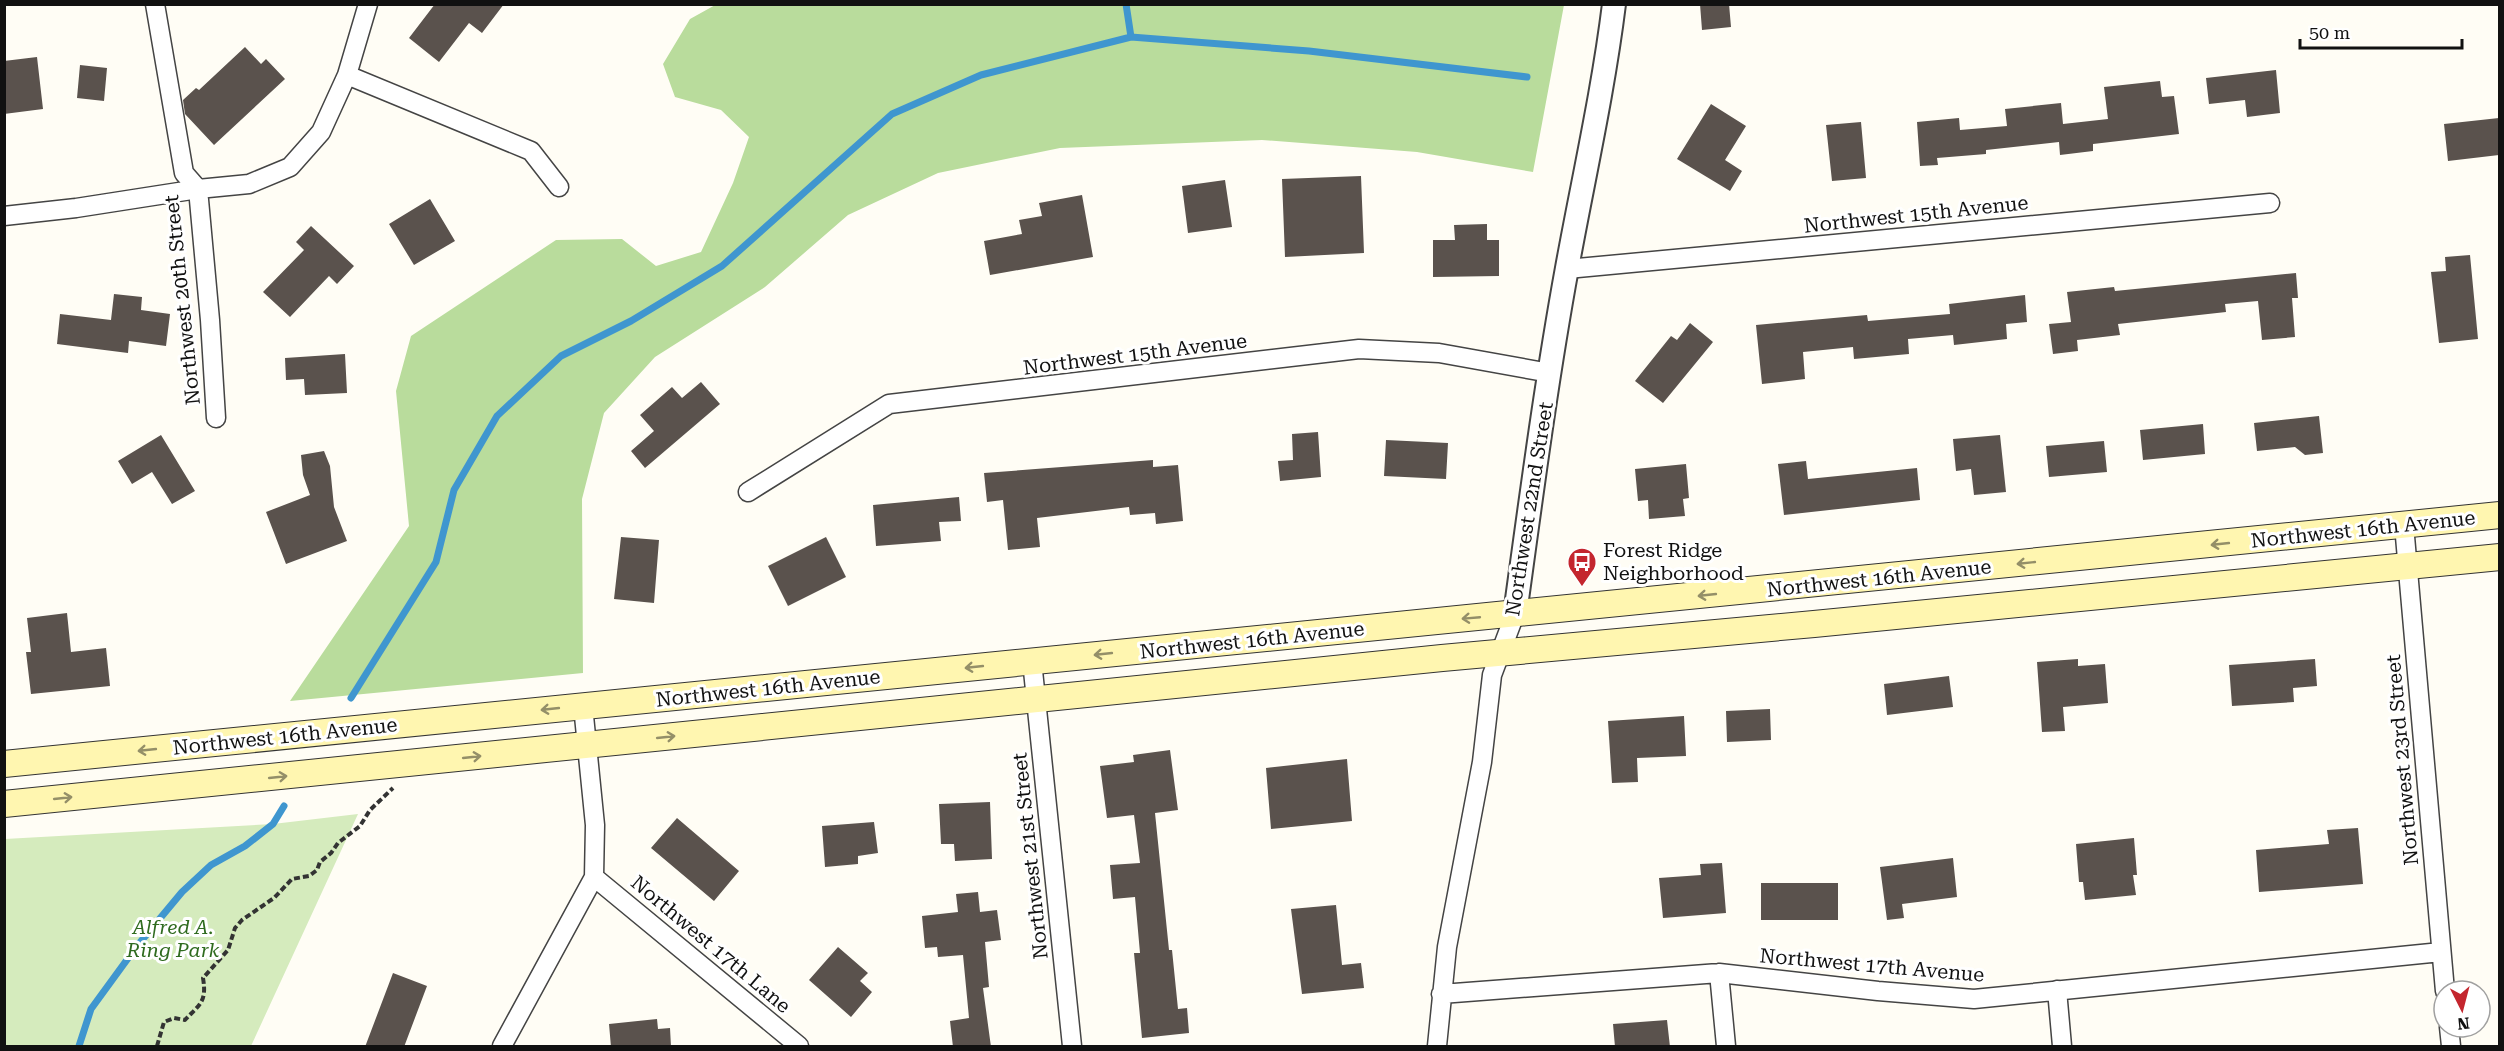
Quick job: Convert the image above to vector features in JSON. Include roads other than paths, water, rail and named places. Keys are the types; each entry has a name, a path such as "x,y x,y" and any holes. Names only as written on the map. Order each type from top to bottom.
{"main road":[{"name":"Northwest 16th Avenue","path":"4,764 2499,515"},
{"name":"Northwest 16th Avenue","path":"4,804 1501,652 2408,567 2499,556"},
{"path":"1951,571 1956,610"},
{"path":"231,741 235,782"}],"street":[{"name":"Northwest 20th Street","path":"155,4 184,173 198,189 216,418"},
{"path":"4,216 249,184 290,167 321,132 347,75 368,4"},
{"name":"Northwest 22nd Street","path":"1437,1047 1447,947 1482,762 1492,675 1515,614 1536,451 1567,269 1589,160 1614,4"},
{"path":"347,75 531,151 560,187"},
{"name":"Northwest 15th Avenue","path":"1567,269 2270,203"},
{"name":"Northwest 15th Avenue","path":"748,492 889,404 1359,349 1439,353 1550,373"},
{"name":"Northwest 23rd Street","path":"2404,525 2444,979"},
{"name":"Northwest 21st Street","path":"1032,661 1072,1047"},
{"path":"502,1047 594,877 595,825 583,706"},
{"name":"Northwest 17th Lane","path":"594,877 799,1047"},
{"name":"Northwest 17th Avenue","path":"1441,994 1719,973 1878,992 1974,999 2441,952"},
{"path":"1719,973 1726,1047"},
{"path":"2057,990 2062,1047"}],"waterway":[{"path":"351,698 436,562 454,490 497,416 561,356 631,321 722,266 892,114 981,75 1131,37 1126,4"},
{"path":"1131,37 1309,51 1527,77"},
{"path":"79,1046 91,1009 137,946 182,892 211,865 245,846 273,824 284,806"}],"place":[{"name":"Forest Ridge Neighborhood","path":"1582,588"}],"park label":[{"name":"Alfred A. Ring Park","path":"173,938"}]}
